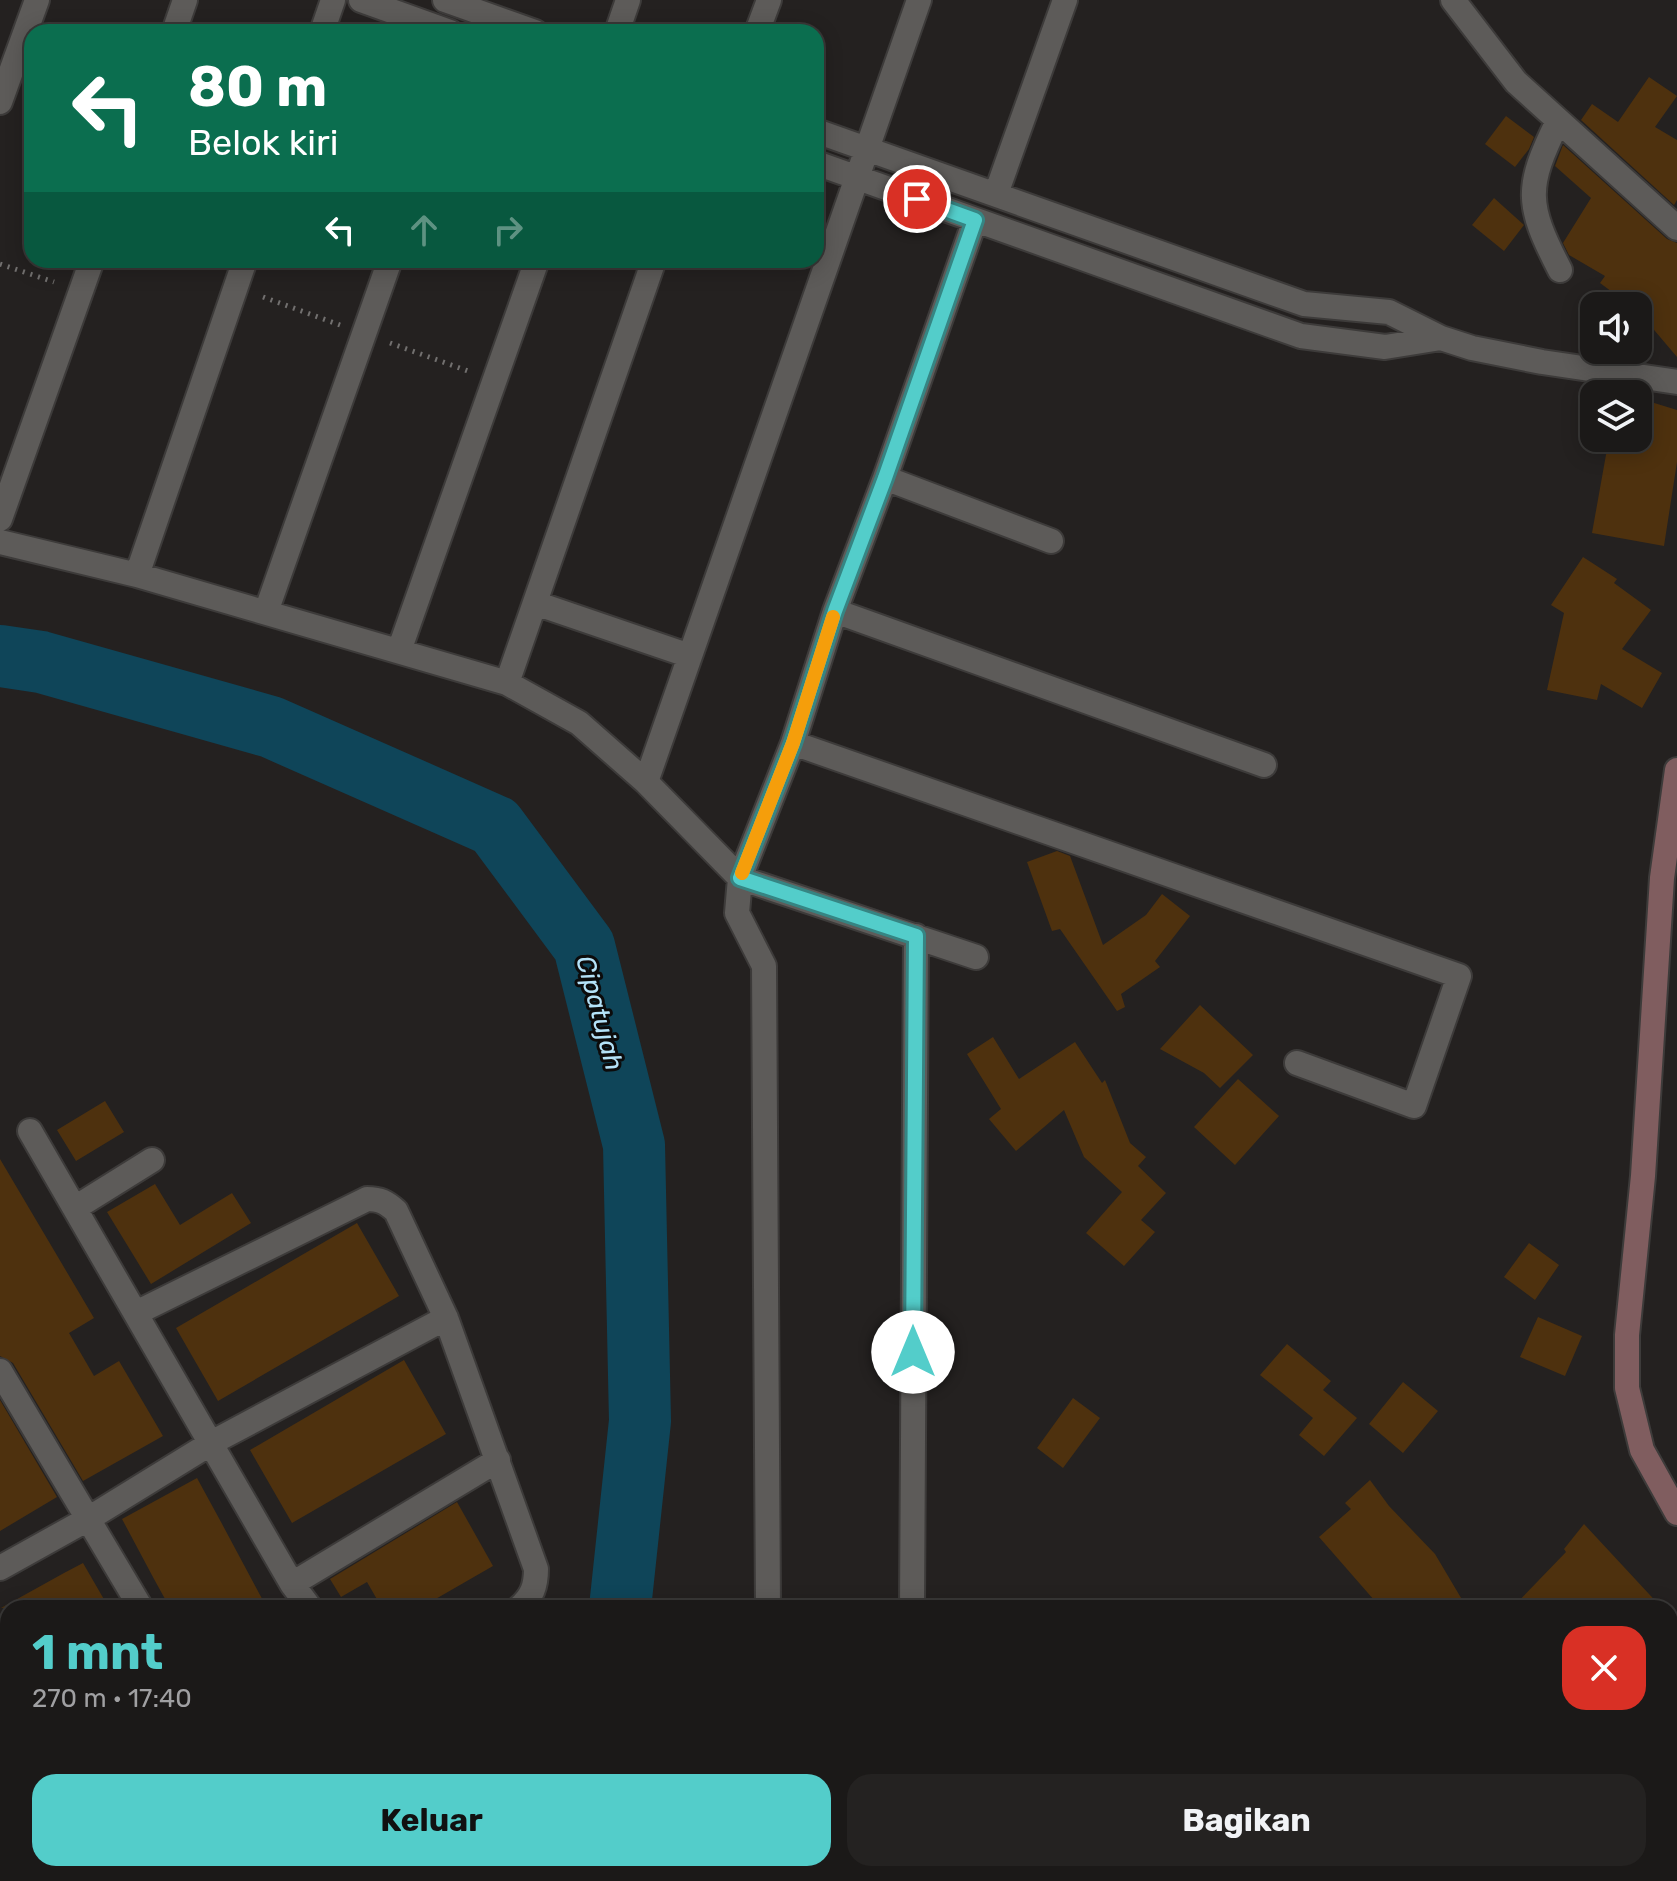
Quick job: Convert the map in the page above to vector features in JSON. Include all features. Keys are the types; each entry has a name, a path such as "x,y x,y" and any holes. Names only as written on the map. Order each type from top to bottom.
{"street":[{"path":"28,24 37,0"},
{"path":"177,24 185,0"},
{"path":"325,24 333,0"},
{"path":"361,0 428,24"},
{"path":"445,0 477,15 508,24"},
{"path":"620,24 628,0"},
{"path":"760,24 769,0"},
{"path":"646,782 919,0"},
{"path":"996,194 1065,0"},
{"path":"1453,0 1516,82 1677,228"},
{"path":"0,102 24,36"},
{"path":"1558,121 1539,158 1532,194 1542,235 1560,270"},
{"path":"824,134 1304,304 1389,312 1441,338 1542,362 1677,382"},
{"path":"824,166 1301,336 1385,347 1441,338"},
{"path":"768,1600 764,966 737,913 740,878 793,743 835,611 975,220"},
{"path":"0,519 89,268"},
{"path":"137,575 242,268"},
{"path":"266,612 387,268"},
{"path":"399,651 534,268"},
{"path":"507,683 651,268"},
{"path":"885,478 1051,541"},
{"path":"0,542 137,575 507,683 579,723 646,782 740,878 976,957"},
{"path":"535,603 690,656"},
{"path":"835,611 1264,765"},
{"path":"793,743 1459,976 1414,1106 1297,1063"},
{"path":"1677,770 1662,878 1643,1176 1627,1335 1627,1388 1642,1450 1677,1513"},
{"path":"912,1600 916,936"},
{"path":"30,1131 213,1442 266,1544 304,1600"},
{"path":"75,1208 152,1160"},
{"path":"136,1313 367,1199 379,1199 396,1211 446,1318 536,1569 536,1584 527,1600"},
{"path":"0,1568 88,1519 213,1442 446,1318"},
{"path":"0,1371 136,1600"},
{"path":"292,1584 498,1460"}],"path":[{"path":"0,264 81,291"}],"building":[{"path":"1649,77 1677,96 1655,127 1677,140 1677,200 1674,205 1581,120 1592,104 1618,122"},
{"path":"1506,116 1534,137 1515,167 1485,144"},
{"path":"1563,145 1667,239 1677,243 1677,357 1652,328 1652,292 1612,292 1600,283 1605,276 1569,255 1563,243 1591,198 1555,166"},
{"path":"1494,198 1524,225 1504,251 1472,225"},
{"path":"1652,402 1677,410 1677,462 1664,546 1592,533 1606,452 1652,452"},
{"path":"1583,557 1617,579 1614,583 1651,610 1622,649 1662,673 1642,708 1601,684 1597,700 1547,690 1564,613 1551,605"},
{"path":"1057,851 1070,856 1103,945 1146,915 1162,894 1190,916 1155,961 1160,967 1121,994 1125,1007 1117,1011 1060,929 1052,931 1027,862"},
{"path":"1200,1005 1253,1055 1220,1088 1204,1073 1160,1049"},
{"path":"993,1037 1019,1079 1075,1042 1102,1083 1105,1080 1130,1143 1146,1157 1138,1166 1166,1193 1141,1220 1155,1232 1124,1266 1086,1233 1122,1192 1084,1157 1064,1110 1016,1151 989,1119 1001,1109 967,1054"},
{"path":"1238,1079 1279,1116 1235,1165 1194,1127"},
{"path":"105,1101 124,1132 76,1161 57,1130"},
{"path":"0,1159 94,1318 69,1333 94,1376 119,1361 163,1436 83,1481 13,1363 0,1356"},
{"path":"155,1184 180,1225 232,1193 251,1223 151,1284 107,1212"},
{"path":"357,1223 399,1296 218,1401 176,1328"},
{"path":"1529,1243 1559,1265 1535,1300 1504,1277"},
{"path":"1538,1317 1582,1336 1565,1376 1520,1357"},
{"path":"1287,1344 1331,1381 1323,1390 1357,1418 1324,1456 1299,1435 1313,1418 1260,1375"},
{"path":"404,1360 446,1434 292,1523 250,1450"},
{"path":"1403,1382 1438,1411 1403,1453 1369,1424"},
{"path":"1073,1398 1100,1418 1063,1468 1037,1448"},
{"path":"0,1400 57,1497 0,1531"},
{"path":"197,1478 263,1600 166,1600 122,1519"},
{"path":"1370,1480 1389,1506 1435,1554 1462,1600 1374,1600 1319,1537 1351,1509 1345,1503"},
{"path":"457,1502 493,1566 434,1600 377,1600 367,1582 341,1597 330,1579"},
{"path":"1584,1524 1655,1600 1520,1600 1566,1552 1564,1549"},
{"path":"83,1563 104,1600 15,1600"}],"waterway":[{"name":"Cipatujah","path":"0,656 41,662 271,727 495,826 584,946 634,1145 640,1421 621,1600"}],"slow traffic":[{"path":"742,873 793,743 833,617"}],"route":[{"path":"913,1352 916,936 740,878 793,743 835,611 975,220 917,199"}]}
